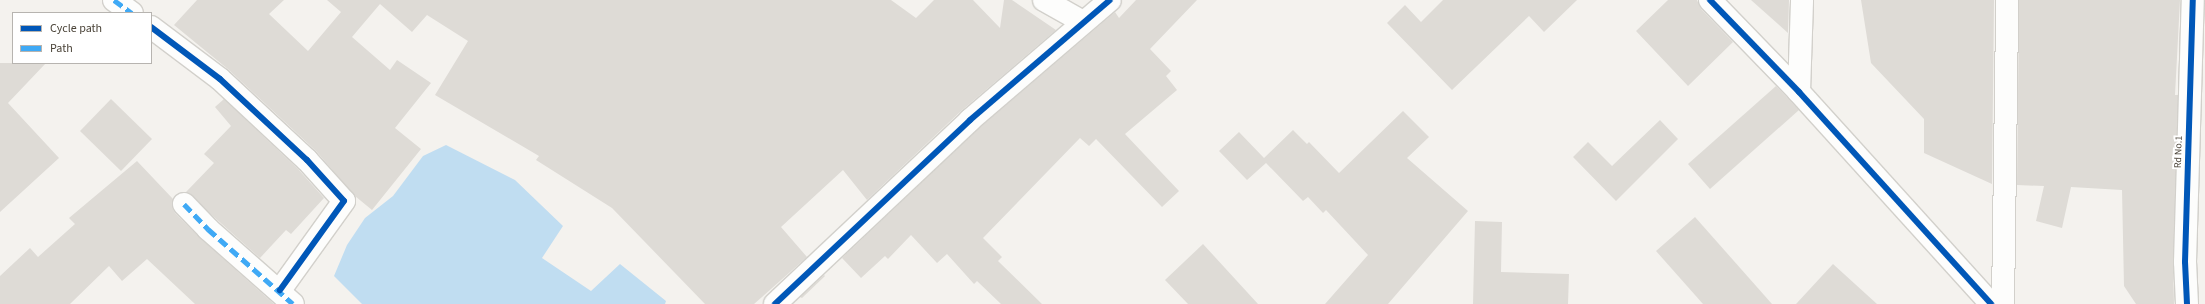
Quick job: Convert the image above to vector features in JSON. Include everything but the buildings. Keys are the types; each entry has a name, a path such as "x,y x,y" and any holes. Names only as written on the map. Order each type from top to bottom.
{"street":[{"path":"114,0 131,12"},
{"path":"1044,0 1083,22"},
{"path":"775,304 970,120 1110,0"},
{"path":"1710,0 1799,92 1991,304"},
{"path":"1799,92 1802,0"},
{"path":"2003,304 2007,0"},
{"name":"Rd No.1","path":"2188,304 2185,262 2193,0"},
{"path":"152,29 220,79 307,160 344,201 286,297 208,229 184,204"}],"water":[{"path":"446,145 515,180 563,226 542,258 591,291 620,264 666,301 665,304 362,304 334,276 347,245 365,218 393,196 423,156"}],"marked path":[{"path":"114,0 131,12"},
{"path":"184,204 208,229 293,304"}],"cycle path":[{"path":"775,304 970,120 1110,0"},
{"path":"1710,0 1799,92 1991,304"},
{"path":"2187,304 2185,262 2193,0"},
{"path":"152,28 220,79 307,160 344,201 280,290"}]}
